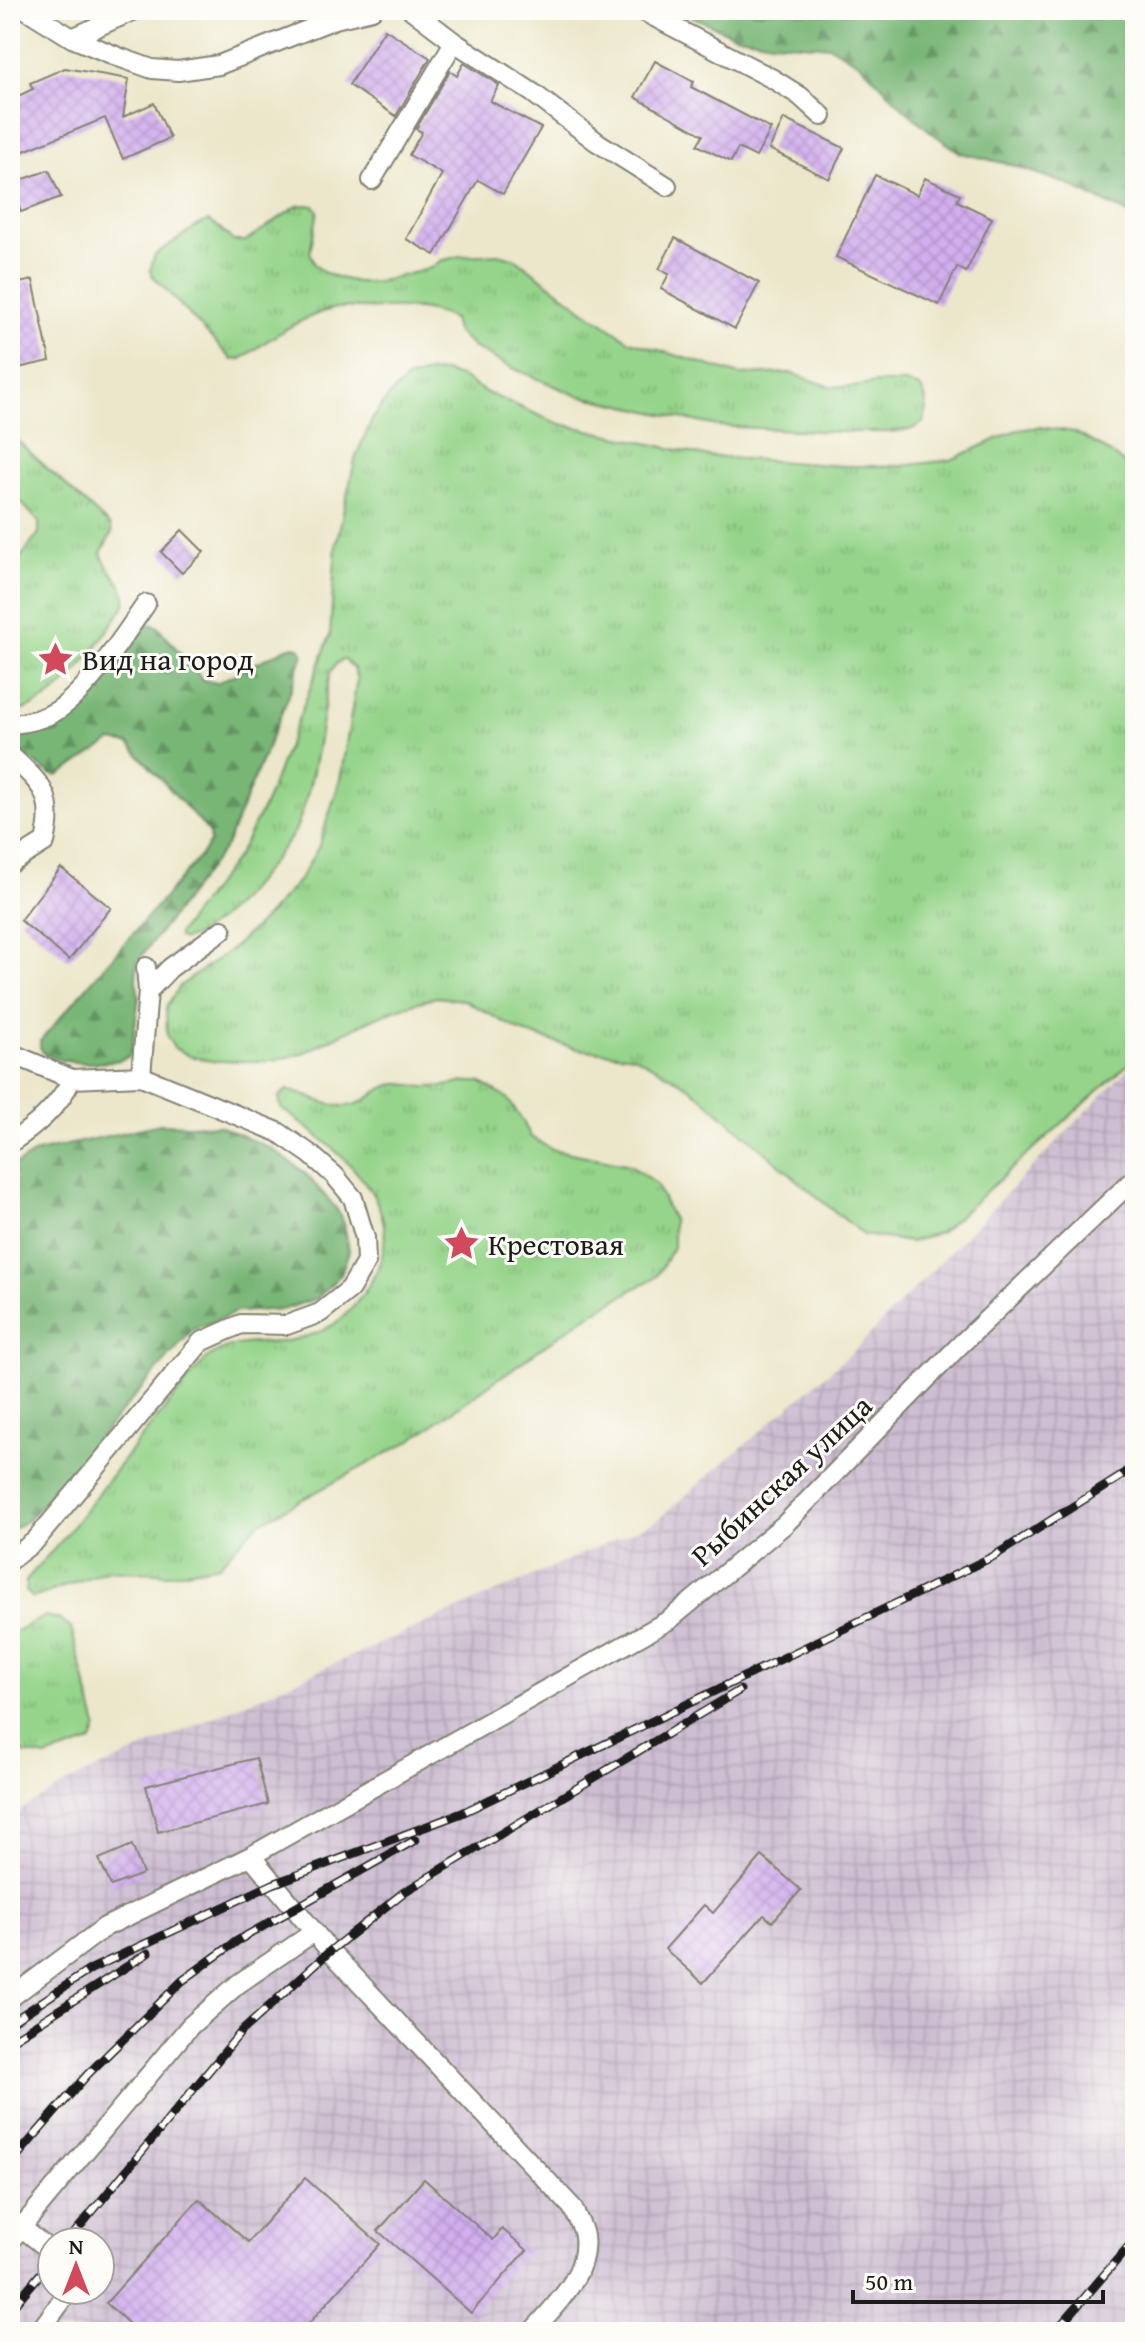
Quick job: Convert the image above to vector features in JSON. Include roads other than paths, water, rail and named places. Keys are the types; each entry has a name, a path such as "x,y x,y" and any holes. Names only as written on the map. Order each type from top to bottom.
{"lane":[{"path":"27,10 72,38 152,69 178,71 219,65 335,19 372,10"},
{"path":"72,38 135,10"},
{"path":"412,10 454,42 533,93 597,142 667,186"},
{"path":"641,10 773,79 800,96 822,116"},
{"path":"372,180 454,42"},
{"path":"10,724 27,723 57,711 110,655 146,604"},
{"path":"10,755 43,788 48,800 48,813 45,842 10,864"},
{"path":"148,991 170,968 222,930"},
{"path":"141,1076 148,991 146,967"},
{"path":"10,1053 72,1079 141,1076 278,1132 335,1176 353,1198 365,1238 366,1262 350,1289 320,1313 287,1325 241,1324 201,1342 35,1541 10,1560"},
{"path":"10,1143 42,1119 64,1094 72,1079"},
{"name":"Рыбинская улица","path":"10,1998 105,1927 251,1856 669,1620 785,1524 959,1346 1135,1178"},
{"path":"251,1856 314,1932 572,2207 584,2234 583,2261 569,2289 532,2332"},
{"path":"36,2244 16,2234 190,2026 238,1984 314,1932"},
{"path":"39,2332 58,2306"}],"railway":[{"path":"10,2023 91,1969 273,1884 462,1813 994,1556 1120,1477 1135,1464"},
{"path":"80,2226 241,2032 330,1951 404,1892 740,1690"},
{"path":"10,2164 87,2075 182,1981 237,1941 415,1840"},
{"path":"10,2041 148,1953"},
{"path":"1055,2332 1135,2239"},
{"path":"10,2310 36,2279"}],"place":[{"name":"Вид на город","path":"56,659"},
{"name":"Крестовая","path":"462,1244"}]}
